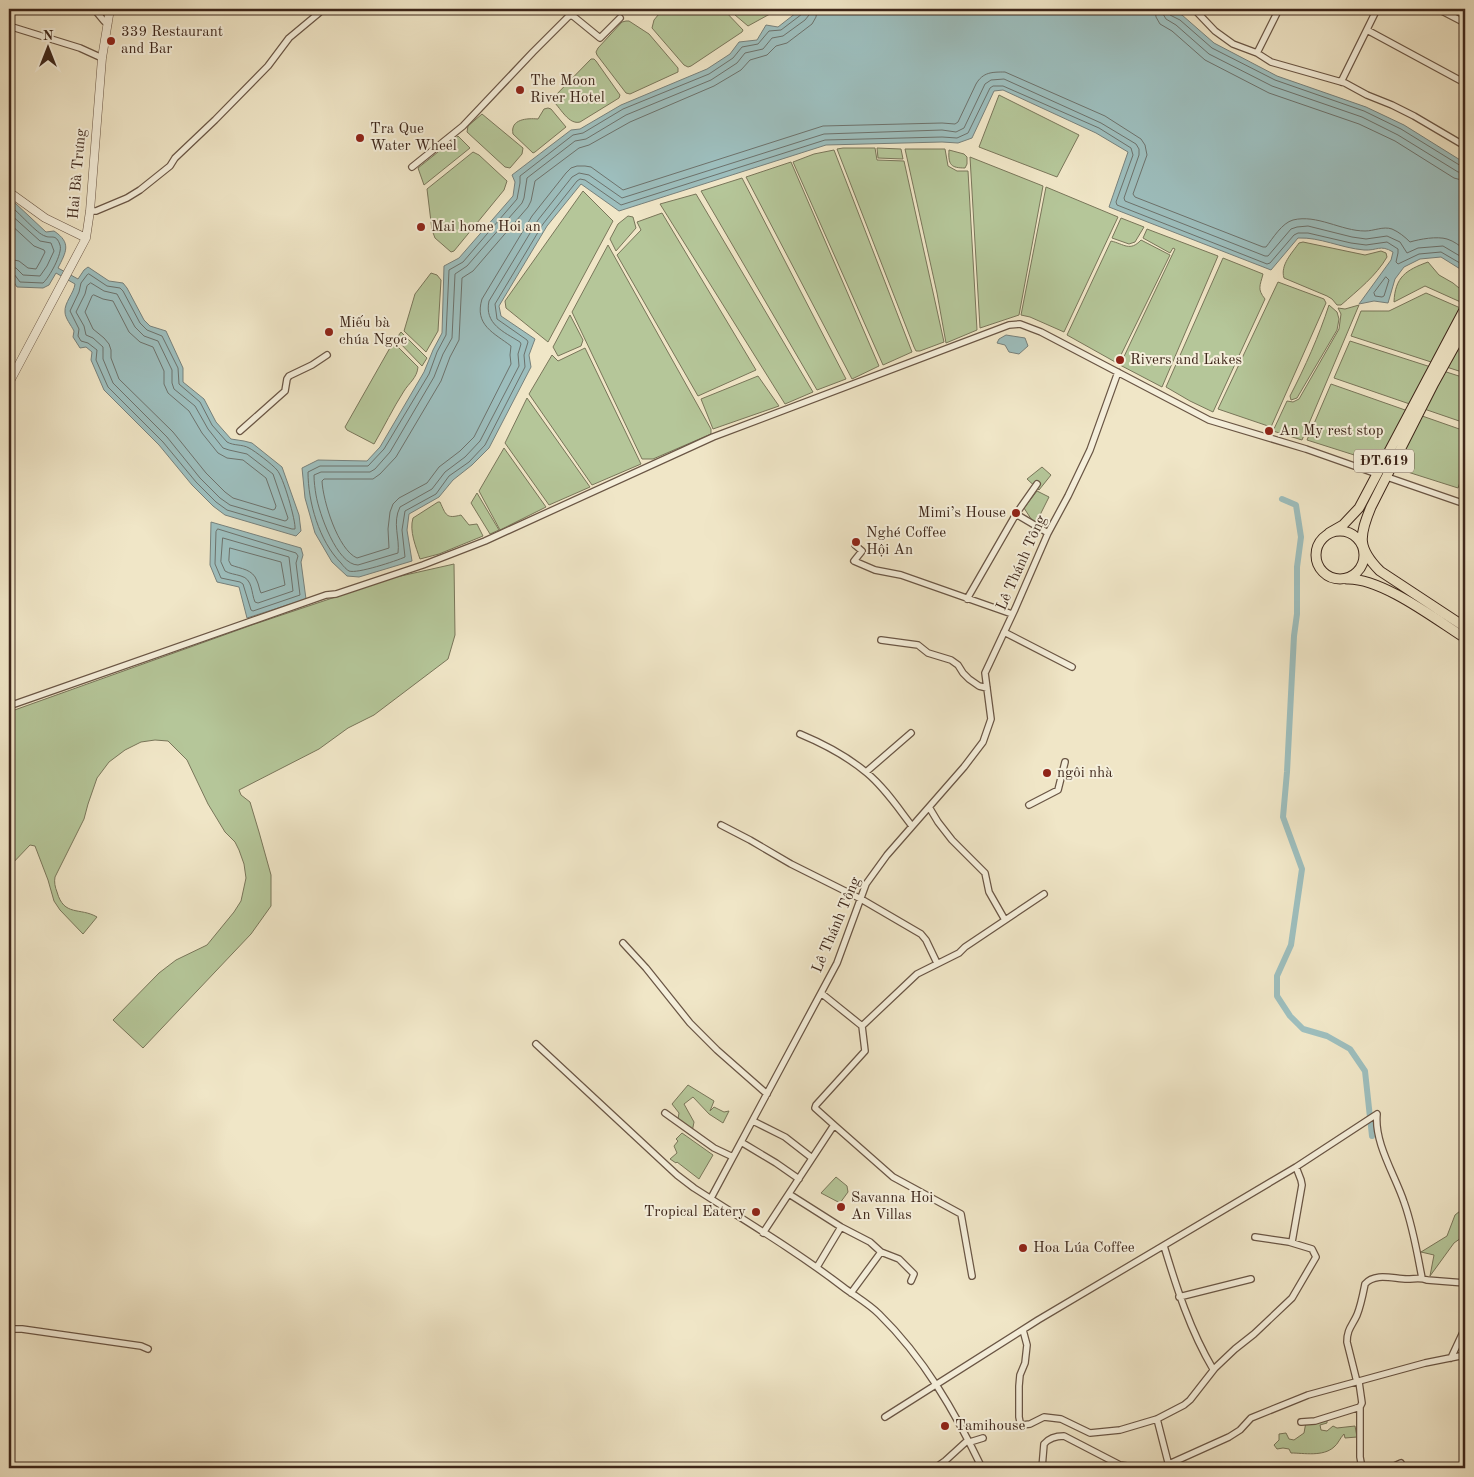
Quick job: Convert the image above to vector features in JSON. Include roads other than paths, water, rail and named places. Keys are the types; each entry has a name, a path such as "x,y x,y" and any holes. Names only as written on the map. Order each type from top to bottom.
{"main road":[{"name":"ĐT.619","path":"1362,546 1364,526 1371,507 1387,477 1465,308"},
{"name":"ĐT.619","path":"1329,533 1352,517 1430,381 1465,326"},
{"path":"1465,627 1380,571 1369,559 1358,539 1351,534 1344,531 1329,533 1318,544 1316,551 1318,566 1328,576 1336,579 1365,580 1380,586 1465,638"},
{"path":"1345,579 1359,570 1364,554 1362,546"}],"street":[{"path":"94,9 108,24"},
{"name":"Hai Bà Trưng","path":"9,383 86,238 90,211 102,58 110,9"},
{"path":"1194,9 1215,31 1233,44 1279,64 1341,82 1414,116 1465,146"},
{"path":"1257,53 1279,9"},
{"path":"1341,82 1377,9"},
{"path":"1438,9 1465,23"},
{"path":"90,211 96,211 127,198 170,166 175,158 268,66 289,38 320,12"},
{"path":"412,167 463,126 569,16 573,16 600,38 620,18"},
{"path":"9,26 80,48 102,58"},
{"path":"1366,30 1465,83"},
{"path":"9,192 45,218 86,238"},
{"path":"9,706 326,595 336,594 424,565 485,541 713,437 1009,324 1020,324 1041,332 1209,420 1306,449 1377,474"},
{"path":"240,431 285,391 289,376 327,355"},
{"name":"Lê Thánh Tông","path":"711,1198 837,963 866,884 887,855 964,767 983,742 991,719 985,673 1048,533 1090,450 1118,372"},
{"path":"1387,477 1465,504"},
{"path":"967,599 1016,514 1037,484"},
{"path":"1016,514 1048,533"},
{"path":"856,541 855,545 862,551 854,561 875,570 901,575 1012,614"},
{"path":"1004,632 1072,667"},
{"path":"881,640 918,645 928,653 951,660 978,686 987,688"},
{"path":"866,772 911,733"},
{"path":"800,734 824,744 866,772 887,793 912,826"},
{"path":"1029,805 1058,790 1065,762"},
{"path":"929,807 952,840 985,872 989,892 1004,920"},
{"path":"721,825 791,864 861,898 921,934 937,963"},
{"path":"862,1026 917,974 959,953 965,947 1044,894"},
{"path":"623,943 646,968 690,1023 717,1050 767,1094"},
{"path":"821,993 862,1026 865,1052 815,1108 893,1177 961,1214 972,1276"},
{"path":"536,1044 677,1175 817,1267 878,1313 910,1347 937,1384 982,1468"},
{"path":"665,1113 714,1148 733,1157"},
{"path":"885,1417 1023,1330 1296,1168 1377,1114 1379,1136 1404,1202 1413,1233 1422,1278"},
{"path":"753,1121 785,1138 812,1158"},
{"path":"763,1232 834,1125"},
{"path":"741,1142 799,1179"},
{"path":"1292,1242 1302,1185 1296,1168"},
{"path":"789,1194 841,1227 870,1242 881,1252 899,1259 914,1274 911,1281"},
{"path":"817,1267 841,1227"},
{"path":"1023,1330 1027,1345 1025,1364 1020,1375 1019,1386 1020,1422 1022,1424 1030,1424 1044,1417 1061,1419 1090,1433 1120,1430 1157,1419 1190,1400 1213,1370 1292,1298 1316,1257 1312,1249 1292,1242 1255,1237"},
{"path":"1164,1246 1179,1297 1200,1347 1213,1370"},
{"path":"851,1293 881,1252"},
{"path":"1362,1468 1360,1457 1360,1407 1362,1404 1347,1336 1348,1330 1356,1316 1366,1284 1371,1279 1382,1277 1422,1278 1465,1283"},
{"path":"1179,1297 1251,1279"},
{"path":"1451,1358 1465,1328"},
{"path":"9,1330 22,1329 141,1346 148,1349"},
{"path":"1042,1468 1044,1444 1046,1441 1060,1436 1064,1436 1089,1448 1120,1465 1134,1467 1169,1466 1229,1437 1240,1430 1251,1418 1308,1395 1417,1365 1465,1355"},
{"path":"1300,1422 1315,1421 1360,1407"},
{"path":"1157,1419 1169,1466"},
{"path":"935,1468 969,1441 983,1438"},
{"path":"1390,1468 1401,1463"}],"water":[{"path":"801,9 1169,9 1182,15 1214,43 1277,76 1366,107 1404,125 1465,163 1465,272 1441,257 1420,259 1404,267 1395,279 1388,303 1374,301 1359,304 1391,260 1393,252 1382,248 1355,249 1314,239 1298,238 1271,270 1109,207 1128,152 1096,133 1003,90 994,91 972,138 958,143 826,145 619,211 581,184 547,226 499,306 501,316 535,339 529,355 531,367 489,448 453,480 439,497 409,514 407,530 412,561 359,577 347,576 332,562 315,533 305,498 302,468 318,460 367,461 380,447 424,372 442,333 444,266 459,258 513,196 515,182 512,175 571,130 580,129 621,105 707,69 730,54 739,42 757,40 766,25 778,27"},
{"path":"9,200 14,202 46,232 54,231 60,235 66,248 58,268 78,279 88,267 109,281 123,283 144,320 150,326 166,331 183,368 183,382 204,399 216,422 231,439 252,443 282,467 299,515 301,531 296,536 225,515 213,506 192,485 159,445 104,390 91,360 92,352 86,347 80,348 73,337 74,331 65,314 66,305 75,284 56,273 49,285 43,288 17,287 9,275"},
{"path":"1006,335 1025,338 1028,346 1019,354 1009,352 1005,345 997,343 999,339"},
{"path":"211,522 301,548 306,599 247,618 239,587 217,582 210,565"}],"waterway":[{"path":"1282,499 1296,505 1301,537 1297,567 1297,614 1283,817 1302,869 1291,945 1277,976 1277,996 1290,1016 1303,1029 1327,1036 1350,1049 1365,1071 1372,1136"}],"place":[{"name":"339 Restaurant and Bar","path":"111,41"},
{"name":"The Moon River Hotel","path":"520,90"},
{"name":"Tra Que Water Wheel","path":"360,138"},
{"name":"Mai home Hoi an","path":"421,227"},
{"name":"Miếu bà chúa Ngọc","path":"329,332"},
{"name":"Rivers and Lakes","path":"1120,360"},
{"name":"An My rest stop","path":"1269,431"},
{"name":"Mimi’s House","path":"1016,513"},
{"name":"Nghé Coffee Hội An","path":"856,542"},
{"name":"ngôi nhà","path":"1047,773"},
{"name":"Savanna Hoi An Villas","path":"841,1207"},
{"name":"Tropical Eatery","path":"756,1212"},
{"name":"Hoa Lúa Coffee","path":"1023,1248"},
{"name":"Tamihouse","path":"945,1426"}]}
